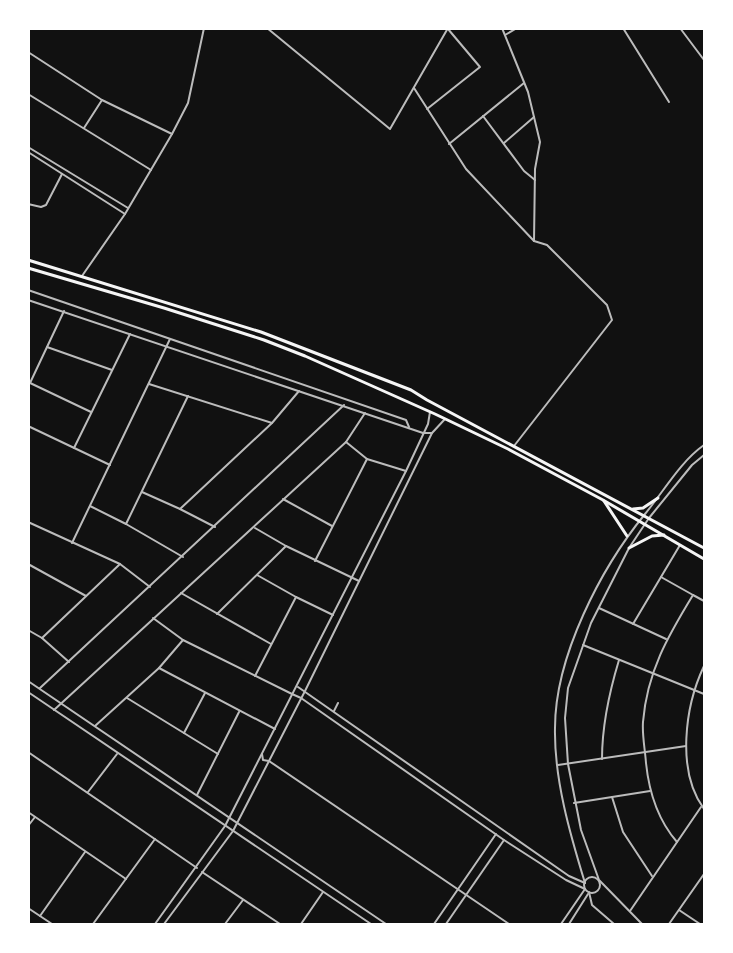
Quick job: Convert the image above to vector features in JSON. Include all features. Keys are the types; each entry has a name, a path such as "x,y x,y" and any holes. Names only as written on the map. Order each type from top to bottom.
{"main road":[{"path":"28,260 261,332 401,386 705,548"},
{"path":"28,268 264,340 430,412 508,449 664,534 705,559"},
{"path":"632,509 643,508 658,498"},
{"path":"603,500 627,536"},
{"path":"629,548 652,536 664,534"}],"street":[{"path":"82,276 152,171 188,103 204,28"},
{"path":"267,28 390,129 448,29 480,67 427,109"},
{"path":"502,28 528,92 540,142 535,180 534,241"},
{"path":"505,35 517,28"},
{"path":"623,28 669,102"},
{"path":"680,28 705,60"},
{"path":"28,59 30,53 102,100 172,134"},
{"path":"449,144 524,83"},
{"path":"414,88 466,168 534,241 547,245 607,305 612,320 514,446"},
{"path":"28,94 152,171"},
{"path":"84,128 102,100"},
{"path":"483,116 524,171 535,180"},
{"path":"504,143 534,117"},
{"path":"28,147 129,208"},
{"path":"28,152 125,214"},
{"path":"28,204 41,207 46,205 62,174"},
{"path":"28,290 406,420 409,428"},
{"path":"29,300 409,428 432,433"},
{"path":"64,311 29,383 91,412"},
{"path":"74,448 130,334"},
{"path":"72,543 170,339"},
{"path":"47,347 112,370"},
{"path":"149,384 272,423"},
{"path":"180,509 272,423 299,391"},
{"path":"126,524 188,396"},
{"path":"40,688 344,405"},
{"path":"54,710 231,547 255,528 283,499 346,442 365,412"},
{"path":"155,924 225,826 406,471 428,424 430,412"},
{"path":"164,924 233,831 432,433 445,419"},
{"path":"28,426 110,465"},
{"path":"346,442 367,459 406,471"},
{"path":"561,924 585,889 585,883 575,850 558,765 555,728 559,684 572,644 602,576 638,521 697,451 705,446"},
{"path":"589,892 598,890 600,885 574,803 568,764 565,718 568,688 591,623 629,548 649,518 692,465 705,455"},
{"path":"315,561 367,459"},
{"path":"142,492 215,527"},
{"path":"283,499 332,526"},
{"path":"90,506 183,557"},
{"path":"28,522 120,564 150,586"},
{"path":"255,528 315,561 359,581"},
{"path":"633,624 680,545"},
{"path":"218,614 286,546"},
{"path":"28,564 86,596"},
{"path":"42,638 120,564"},
{"path":"256,575 333,615"},
{"path":"661,577 705,601"},
{"path":"181,593 272,644"},
{"path":"677,842 665,828 650,791 643,722 653,672 666,639 693,595"},
{"path":"255,676 296,597"},
{"path":"599,608 666,639"},
{"path":"153,618 183,640 301,698 504,840 566,880 585,889 589,892 592,905 614,924"},
{"path":"28,630 42,638 69,662"},
{"path":"95,726 159,668 183,640"},
{"path":"583,645 705,694"},
{"path":"602,759 604,718 619,660"},
{"path":"705,666 694,689 686,746 694,792 705,809"},
{"path":"159,668 275,729"},
{"path":"28,681 386,924"},
{"path":"297,686 569,876 585,883"},
{"path":"28,692 371,924"},
{"path":"184,733 205,693"},
{"path":"127,698 218,753"},
{"path":"334,711 338,703"},
{"path":"197,795 239,712"},
{"path":"558,765 686,746"},
{"path":"28,753 197,868"},
{"path":"87,793 117,754"},
{"path":"262,754 263,760 269,761 509,924"},
{"path":"574,803 650,791"},
{"path":"612,797 623,832 653,878"},
{"path":"630,911 702,806"},
{"path":"28,812 126,879"},
{"path":"28,826 35,817"},
{"path":"434,924 496,834"},
{"path":"93,924 155,839"},
{"path":"446,924 504,840"},
{"path":"40,916 85,852"},
{"path":"202,872 280,924"},
{"path":"585,883 592,877 599,880 642,924"},
{"path":"669,924 704,877"},
{"path":"301,924 323,892"},
{"path":"569,924 589,892"},
{"path":"225,924 243,900"},
{"path":"28,908 52,924"},
{"path":"679,910 700,924"}]}
